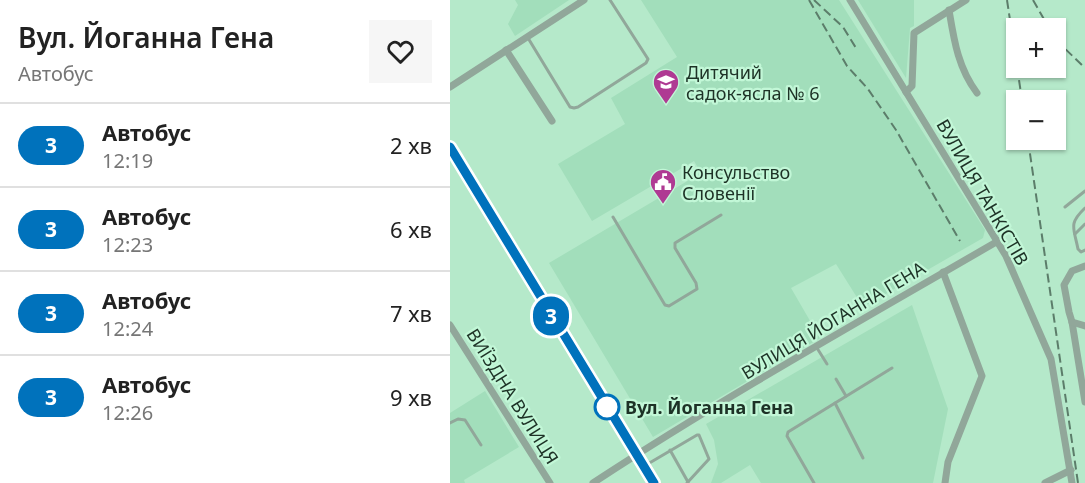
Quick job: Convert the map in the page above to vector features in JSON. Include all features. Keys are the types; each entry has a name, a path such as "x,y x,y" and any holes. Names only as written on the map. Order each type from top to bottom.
{"main road":[{"path":"450,147 654,483"}],"street":[{"path":"450,87 584,0"},
{"name":"ВУЛИЦЯ ТАНКІСТІВ","path":"850,0 998,241 1052,359 1072,483"},
{"path":"906,92 912,87 914,33 966,0"},
{"path":"949,10 964,75 977,93"},
{"path":"506,50 552,122"},
{"name":"ВУЛИЦЯ ЙОГАННА ГЕНА","path":"592,483 636,454 998,241"},
{"path":"1085,266 1072,271 1064,285 1085,402"},
{"path":"944,272 982,376 948,462 945,483"},
{"path":"1072,322 1085,327"},
{"name":"ВИЇЗДНА ВУЛИЦЯ","path":"450,326 550,483"},
{"path":"1045,483 1071,470"}],"lane":[{"path":"527,36 570,107 578,107 646,63 648,59 609,0"},
{"path":"1065,207 1085,191"},
{"path":"1085,208 1074,220 1078,249 1081,252 1085,250"},
{"path":"613,218 664,305 669,306 697,289 696,283 675,248 675,243 722,215"},
{"path":"1076,234 1085,224"},
{"path":"816,347 827,364"},
{"path":"814,483 787,436 788,432 892,368"},
{"path":"836,379 846,396"},
{"path":"835,403 863,458"},
{"path":"450,423 458,418 465,420 481,445"},
{"path":"644,466 670,450 697,435 701,437 709,459 688,482 670,450"}],"shaded area":[{"path":"515,0 569,0 515,36 508,24 518,5"},
{"path":"641,0 839,0 985,230 983,238 863,307 836,264 791,288 820,338 653,437 549,263 701,173 694,161 592,221 558,164 625,124 611,98 677,57"},
{"path":"858,0 914,0 914,26 910,28 906,78"},
{"path":"912,305 948,409 933,483 761,483 750,465 721,483 711,483 718,464 714,440 706,424"},
{"path":"485,391 519,447 464,480 465,483 450,483 450,413"}],"railway":[{"path":"809,0 847,66 868,89 896,130 960,241"},
{"path":"814,0 843,27 856,48"},
{"path":"1007,0 1020,90"},
{"path":"1033,0 1043,18"},
{"path":"1066,50 1085,68"},
{"path":"1029,150 1078,483"}],"bus line":[{"name":"3","path":"450,147 654,483"}],"place":[{"name":"Дитячий садок-ясла № 6","path":"666,105"},
{"name":"Консульство Словенії","path":"663,205"},
{"name":"Вул. Йоганна Гена","path":"607,407"}]}
